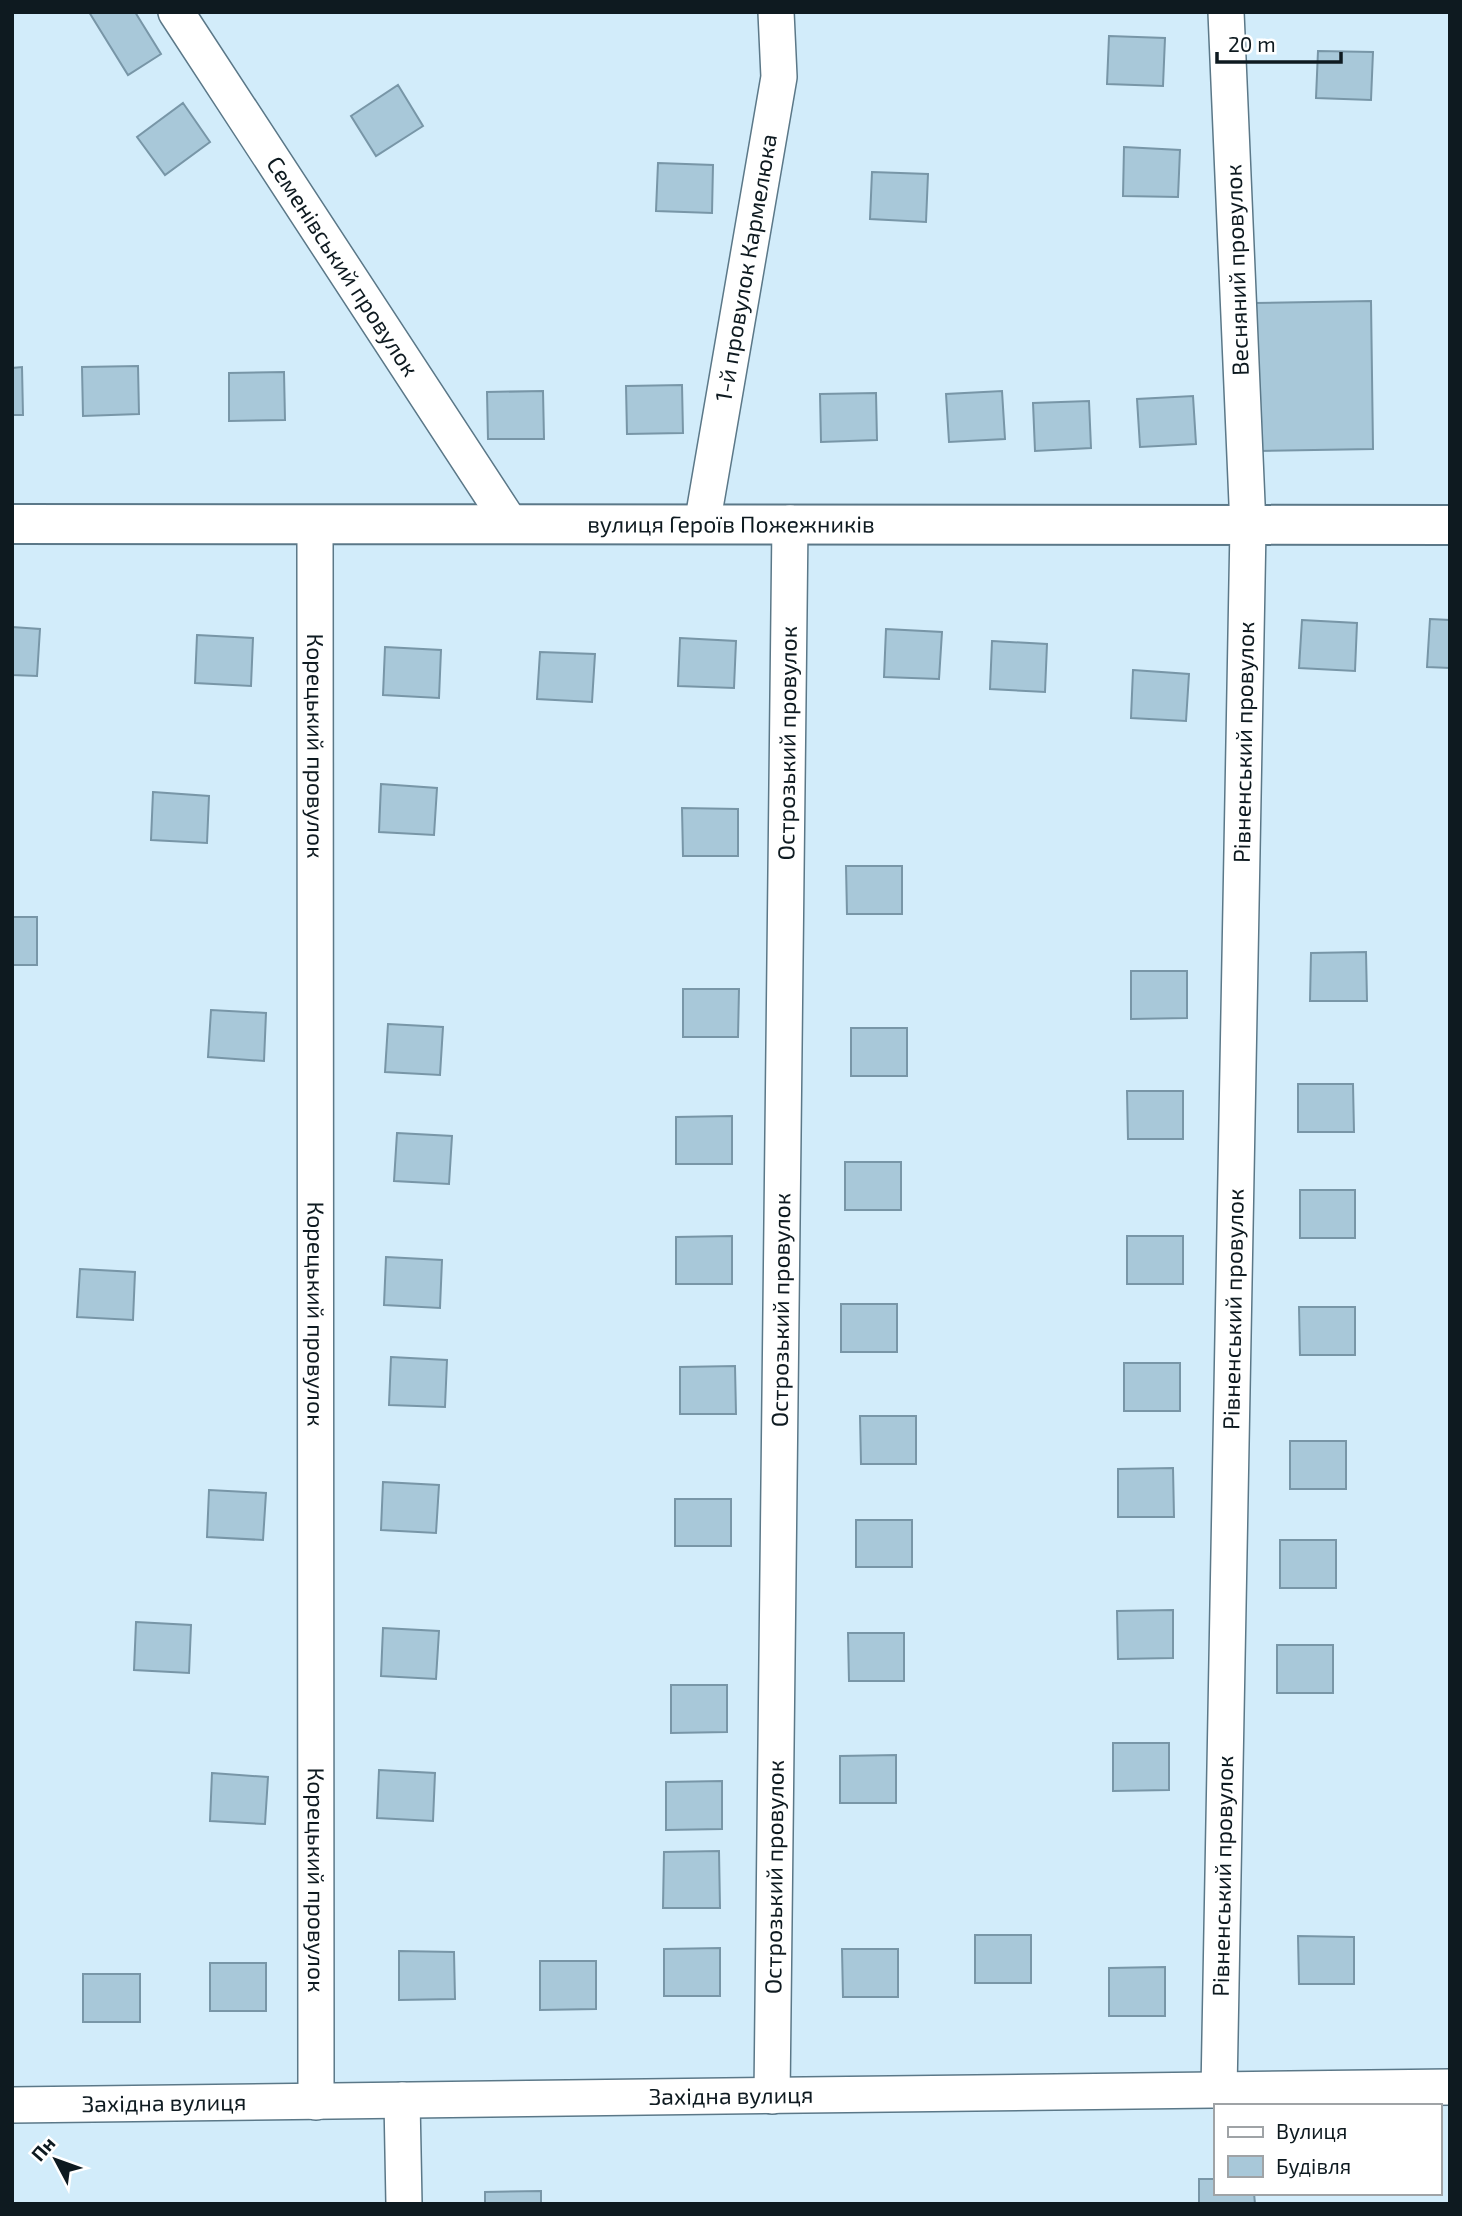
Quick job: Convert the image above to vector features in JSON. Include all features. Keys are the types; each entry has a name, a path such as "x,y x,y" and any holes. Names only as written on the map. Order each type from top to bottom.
{"street":[{"name":"Семенівський провулок","path":"176,12 510,523"},
{"name":"1-й провулок Кармелюка","path":"702,524 779,77 776,12"},
{"name":"Весняний провулок","path":"1226,12 1248,527"},
{"name":"вулиця Героїв Пожежників","path":"12,524 315,526 790,523 1248,527 1450,525"},
{"name":"Острозький провулок","path":"772,2096 790,523"},
{"name":"Корецький провулок","path":"315,526 316,2102"},
{"name":"Рівненський провулок","path":"1219,2091 1248,527"},
{"name":"Західна вулиця","path":"12,2105 1450,2087"},
{"path":"402,2100 404,2204"}],"building":[{"path":"89,12 135,12 161,54 128,75"},
{"path":"1109,36 1165,38 1163,86 1107,84"},
{"path":"1318,51 1373,52 1371,100 1316,98"},
{"path":"398,85 423,126 376,156 351,116"},
{"path":"183,103 210,142 165,175 137,137"},
{"path":"1124,147 1180,150 1178,197 1123,196"},
{"path":"658,163 713,165 712,213 656,211"},
{"path":"872,172 928,174 926,222 870,219"},
{"path":"1371,301 1373,449 1258,451 1256,303"},
{"path":"138,366 139,414 83,416 82,367"},
{"path":"22,367 23,415 12,415 12,368"},
{"path":"284,372 285,420 229,421 229,373"},
{"path":"682,385 683,433 627,434 626,386"},
{"path":"543,391 544,439 488,439 487,392"},
{"path":"1002,391 1005,439 949,442 946,394"},
{"path":"876,393 877,440 821,442 820,394"},
{"path":"1193,396 1196,444 1140,447 1137,399"},
{"path":"1089,401 1091,448 1035,451 1033,403"},
{"path":"1430,619 1450,620 1450,668 1427,667"},
{"path":"1302,620 1357,623 1355,671 1299,668"},
{"path":"12,627 40,629 37,676 12,675"},
{"path":"886,629 942,632 939,679 884,677"},
{"path":"197,635 253,638 251,686 195,683"},
{"path":"680,638 736,641 734,688 678,686"},
{"path":"992,641 1047,644 1045,692 990,689"},
{"path":"385,647 441,650 439,698 383,695"},
{"path":"540,652 595,654 592,702 537,699"},
{"path":"1133,670 1189,674 1186,721 1131,718"},
{"path":"381,784 437,788 434,835 379,832"},
{"path":"153,792 209,796 207,843 151,840"},
{"path":"682,808 738,809 738,856 683,856"},
{"path":"846,866 902,866 902,914 847,914"},
{"path":"12,917 37,917 37,965 12,965"},
{"path":"1366,952 1367,1001 1310,1001 1311,953"},
{"path":"1131,971 1187,971 1187,1018 1131,1019"},
{"path":"683,989 739,989 738,1037 683,1037"},
{"path":"211,1010 266,1013 264,1061 208,1057"},
{"path":"388,1024 443,1027 440,1075 385,1072"},
{"path":"851,1028 907,1028 907,1076 851,1076"},
{"path":"1298,1084 1353,1084 1354,1132 1298,1132"},
{"path":"1127,1091 1183,1091 1183,1139 1128,1139"},
{"path":"732,1116 732,1164 676,1164 676,1117"},
{"path":"397,1133 452,1136 449,1184 394,1181"},
{"path":"845,1162 901,1162 901,1210 845,1210"},
{"path":"1300,1190 1355,1190 1355,1238 1300,1238"},
{"path":"732,1236 732,1284 676,1284 676,1237"},
{"path":"1127,1236 1183,1236 1183,1284 1127,1284"},
{"path":"386,1257 442,1260 440,1308 384,1305"},
{"path":"80,1269 135,1272 133,1320 77,1317"},
{"path":"841,1304 897,1304 897,1352 841,1352"},
{"path":"1299,1307 1355,1307 1355,1355 1300,1355"},
{"path":"391,1357 447,1360 445,1407 389,1405"},
{"path":"1124,1363 1180,1363 1180,1411 1124,1411"},
{"path":"735,1366 736,1414 680,1414 680,1367"},
{"path":"860,1416 916,1416 916,1464 861,1464"},
{"path":"1290,1441 1346,1441 1346,1489 1290,1489"},
{"path":"1173,1468 1174,1517 1118,1517 1118,1469"},
{"path":"383,1482 439,1485 436,1533 381,1530"},
{"path":"209,1490 266,1493 263,1540 207,1537"},
{"path":"675,1499 731,1499 731,1546 675,1546"},
{"path":"856,1520 912,1520 912,1567 856,1567"},
{"path":"1280,1540 1336,1540 1336,1588 1280,1588"},
{"path":"1173,1610 1173,1658 1118,1659 1117,1611"},
{"path":"136,1622 191,1625 189,1673 134,1670"},
{"path":"383,1628 439,1631 436,1679 381,1676"},
{"path":"848,1633 904,1633 904,1681 849,1681"},
{"path":"1277,1645 1333,1645 1333,1693 1277,1693"},
{"path":"671,1685 727,1685 727,1732 671,1733"},
{"path":"1113,1743 1169,1743 1169,1790 1113,1791"},
{"path":"896,1755 896,1803 840,1803 840,1756"},
{"path":"379,1770 435,1773 433,1821 377,1818"},
{"path":"212,1773 268,1777 265,1824 210,1821"},
{"path":"722,1781 722,1829 666,1830 666,1782"},
{"path":"719,1851 720,1908 663,1908 664,1852"},
{"path":"975,1935 1031,1935 1031,1983 975,1983"},
{"path":"1298,1936 1354,1937 1354,1984 1299,1984"},
{"path":"720,1948 720,1996 664,1996 664,1949"},
{"path":"842,1949 898,1949 898,1997 843,1997"},
{"path":"399,1951 454,1952 455,1999 399,2000"},
{"path":"540,1961 596,1961 596,2009 540,2010"},
{"path":"210,1963 266,1963 266,2011 210,2011"},
{"path":"1165,1967 1165,2016 1109,2016 1109,1968"},
{"path":"83,1974 140,1974 140,2022 83,2022"},
{"path":"1199,2179 1214,2179 1214,2195 1254,2195 1255,2204 1199,2204"},
{"path":"541,2191 541,2204 485,2204 485,2192"}]}
